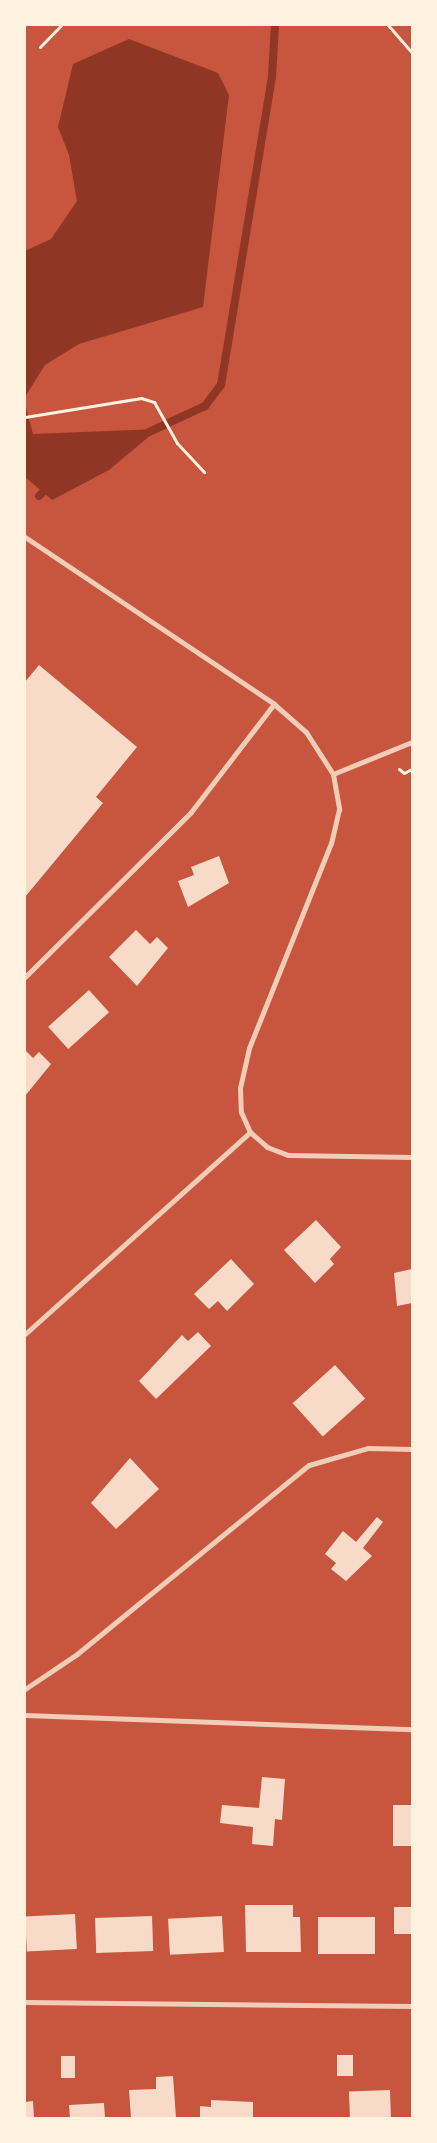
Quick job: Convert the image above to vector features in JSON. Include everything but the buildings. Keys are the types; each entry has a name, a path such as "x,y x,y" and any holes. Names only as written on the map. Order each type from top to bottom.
{"street":[{"path":"25,537 274,704 306,732 333,774 339,809 331,842 249,1048 240,1088 241,1112 250,1132 267,1147 288,1154 412,1157"},
{"path":"25,977 191,812 274,704"},
{"path":"333,774 412,742"},
{"path":"25,1334 250,1132"},
{"path":"25,1690 77,1654 310,1465 368,1448 412,1449"},
{"path":"25,1716 412,1729"},
{"path":"25,2002 412,2006"}],"path":[{"path":"40,46 62,25"},
{"path":"388,25 412,54"},
{"path":"25,417 141,398 160,410 173,436 204,472"},
{"path":"399,769 404,773 412,769"}],"shaded area":[{"path":"129,39 218,73 229,95 203,307 79,344 45,365 25,397 25,251 51,239 77,201 69,155 58,127 73,64"},
{"path":"25,404 33,434 158,429 109,470 52,500 25,477"}],"waterway":[{"path":"149,432 205,406 221,385 272,77 275,25"},
{"path":"39,496 49,486"}]}
